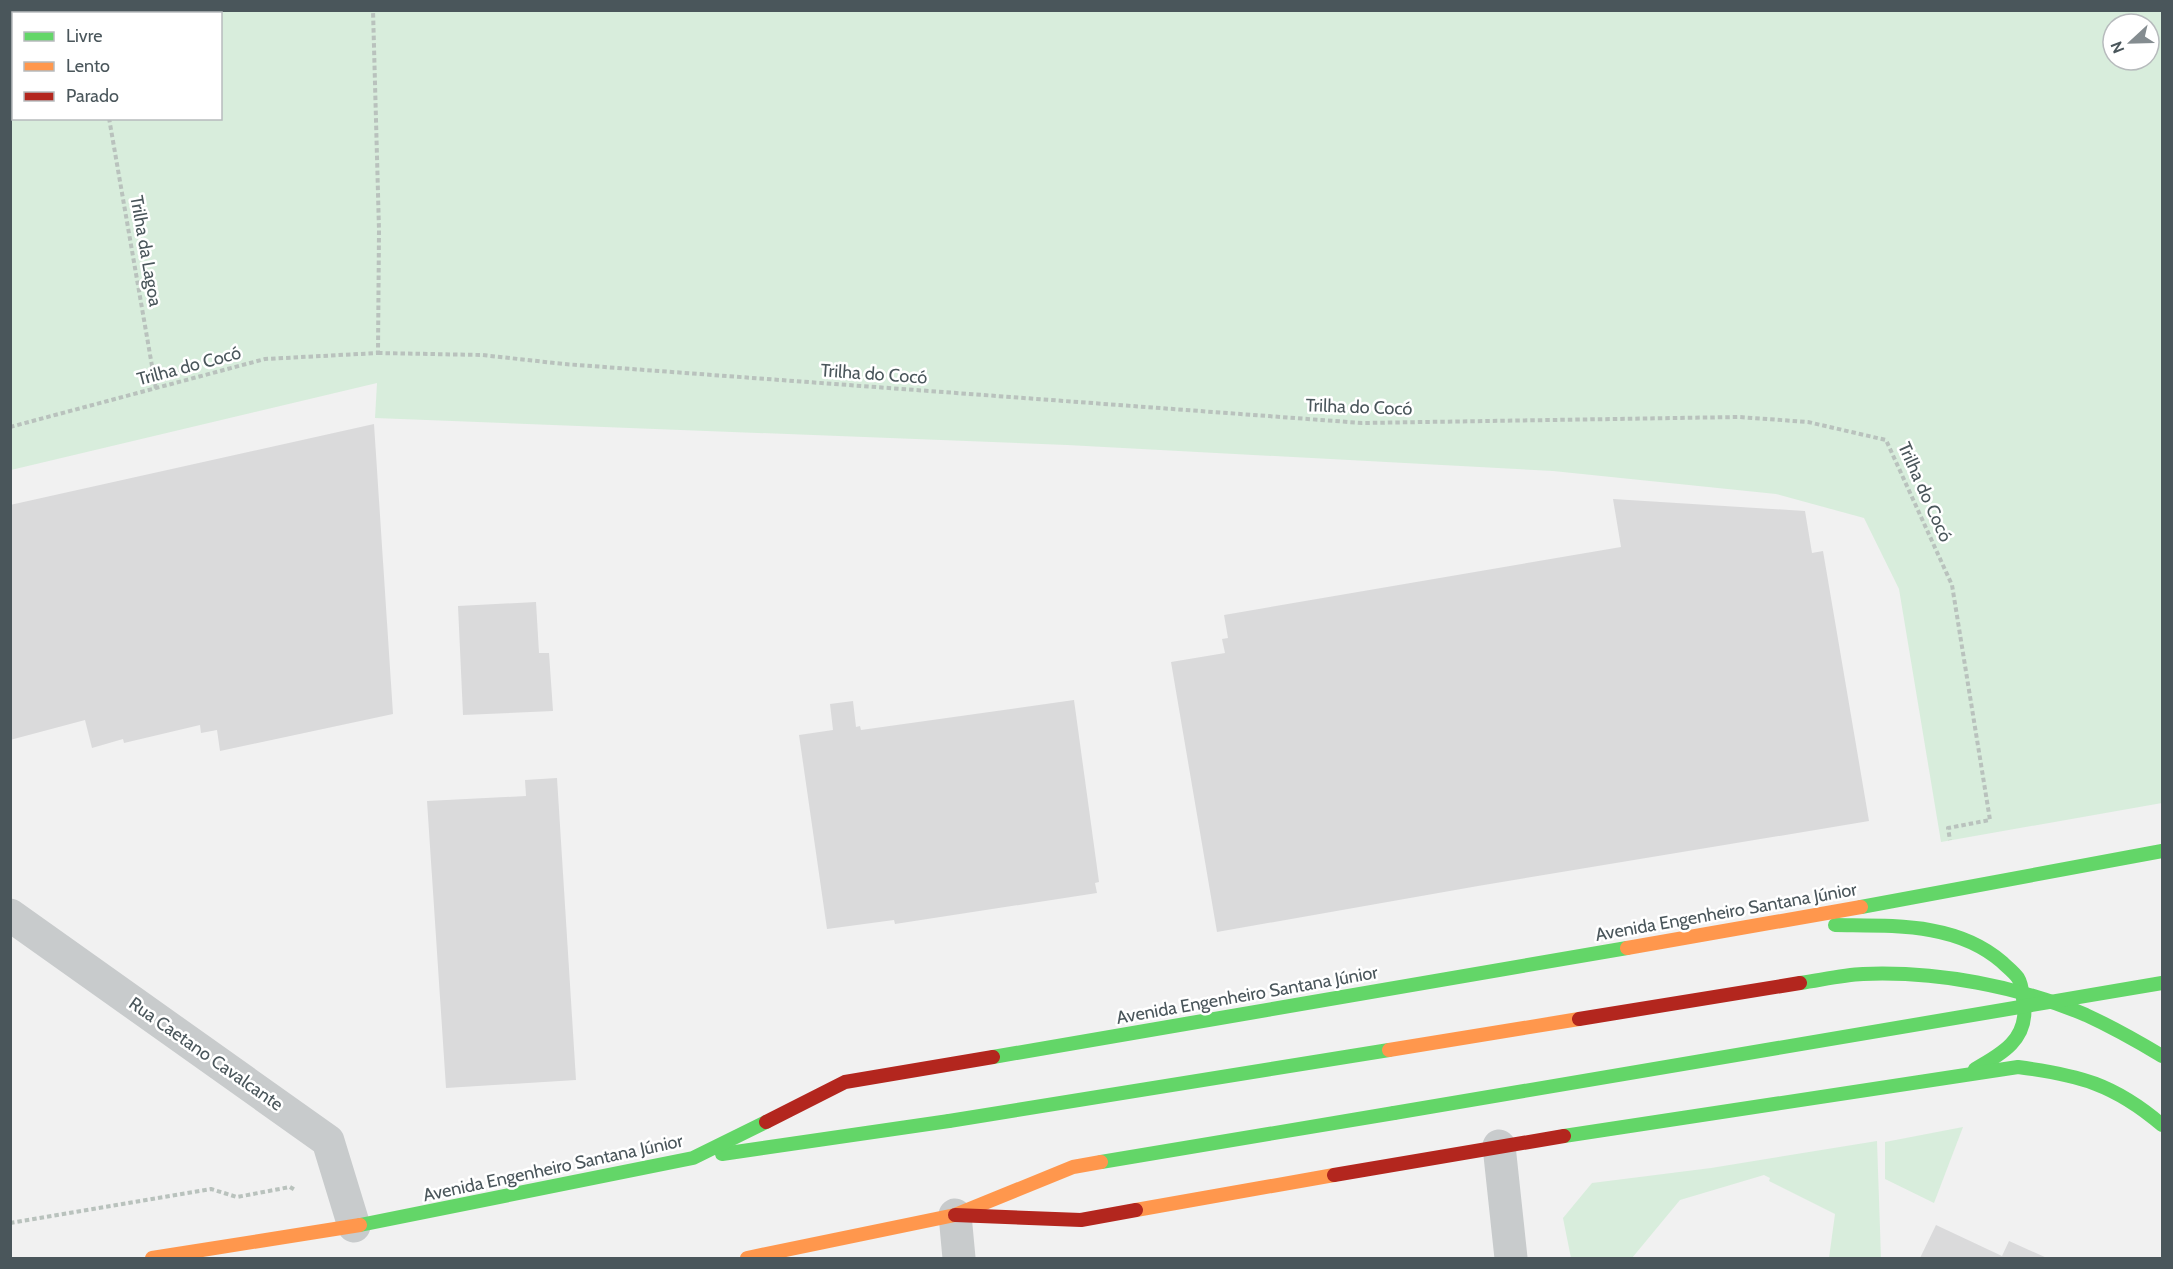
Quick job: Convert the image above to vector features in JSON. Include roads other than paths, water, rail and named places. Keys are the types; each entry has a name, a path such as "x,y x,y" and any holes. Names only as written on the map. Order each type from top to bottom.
{"main road":[{"name":"Avenida Engenheiro Santana Júnior","path":"152,1258 354,1227 693,1158 845,1082 1773,923 2163,851"},
{"path":"1773,923 1935,930 1966,938 1998,956 2019,979 2026,1012 2024,1026 2017,1040 2000,1055 1963,1076"},
{"path":"693,1158 949,1121 1798,982 1874,974 1951,979 2002,988 2072,1009 2163,1056"},
{"path":"747,1258 955,1215 1073,1167 2163,982"},
{"path":"955,1215 1081,1220 1499,1146 2018,1067 2064,1072 2112,1088 2142,1106 2163,1125"}],"street":[{"name":"Rua Caetano Cavalcante","path":"10,915 328,1141 354,1227"},
{"path":"1499,1146 1510,1258"},
{"path":"955,1215 959,1258"}]}
